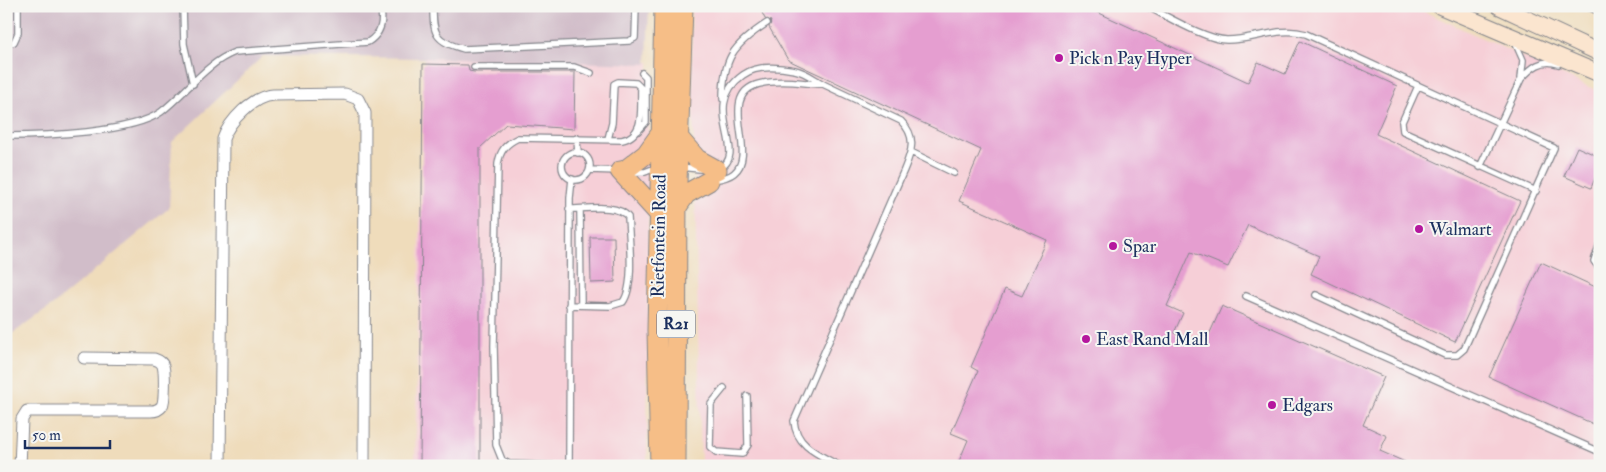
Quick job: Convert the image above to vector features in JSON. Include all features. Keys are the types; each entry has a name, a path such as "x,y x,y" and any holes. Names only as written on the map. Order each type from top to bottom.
{"main road":[{"name":"Rietfontein Road","path":"664,6 670,135 680,176 677,208 676,466"},
{"name":"Rietfontein Road","path":"670,135 683,6"},
{"path":"1499,6 1600,53"},
{"path":"1440,7 1593,71"},
{"path":"658,213 622,171 670,135 697,159 680,176 686,194 677,208"},
{"name":"Rietfontein Road","path":"660,466 657,383 658,213 680,176"}],"street":[{"path":"220,466 223,139 228,128 261,97 273,94 345,94 358,99 365,113 364,466"},
{"path":"20,466 22,419 27,411 151,411 158,410 162,406 164,400 163,365 159,361 154,359 84,358"}],"lane":[{"path":"6,44 14,42 18,33 18,6"},
{"path":"183,6 184,44 193,84"},
{"path":"6,136 47,136 133,124 158,114 223,56 235,52 368,42 379,32 382,22 380,6"},
{"path":"433,6 433,28 436,36 452,46 464,49 629,41 635,38 636,6"},
{"path":"1587,6 1600,12"},
{"path":"1148,7 1218,39 1244,38 1286,31 1306,34 1554,148 1464,349 1457,356 1445,354 1316,296"},
{"path":"680,176 726,164 730,150 723,107 723,77 730,56 746,36 767,23"},
{"path":"1480,167 1521,79 1523,68 1521,54 1508,35"},
{"path":"1521,79 1530,70 1549,62 1567,68 1593,71"},
{"path":"474,67 574,67 591,73"},
{"path":"723,107 731,86 752,70 763,68 796,70 901,121 909,129 913,140 911,152 794,421 795,432 800,441 809,449 840,466"},
{"path":"562,466 509,464 502,460 496,445 494,346 499,155 506,144 518,138 628,139 646,122 646,77 642,73"},
{"path":"608,139 612,123 612,88 618,82 636,83 641,88 640,126 637,132"},
{"path":"590,170 723,178 738,169 742,155 739,120 740,100 749,89 758,84 779,82 823,84"},
{"path":"1418,86 1402,122 1403,131 1536,191"},
{"path":"577,138 578,153"},
{"path":"911,152 954,173"},
{"path":"578,153 589,160 590,170 585,177 572,179 563,170 564,162 569,155 578,153"},
{"path":"569,466 569,209 572,179"},
{"path":"569,209 614,209 622,212 628,217 629,234 629,291 626,297 618,304 569,305"},
{"path":"580,209 581,304"},
{"path":"1600,243 1594,261 1600,269"},
{"path":"1246,296 1600,452"},
{"path":"724,388 711,404 710,447 716,452 742,454 746,450 748,396"},
{"path":"590,466 630,466"}],"shaded area":[{"path":"6,6 649,6 647,64 263,56 172,142 169,208 53,305 6,338"},
{"path":"691,6 1412,6 1600,92 1600,466 701,466"},
{"path":"424,58 649,62 647,466 415,466"}],"building":[{"path":"759,6 1084,6 1248,82 1258,62 1285,74 1300,41 1397,86 1376,134 1520,201 1455,342 1311,274 1319,256 1248,225 1228,267 1191,252 1167,306 1183,313 1174,333 1204,346 1222,306 1384,377 1363,425 1387,436 1380,451 1414,466 957,466 968,440 951,433 978,371 971,367 1005,289 1022,296 1047,240 959,201 981,150 788,60 769,27 771,21 765,19"},
{"path":"423,64 468,65 469,71 474,72 575,72 574,129 506,124 480,148 480,466 420,466"},
{"path":"1577,147 1600,157 1600,174 1597,173 1591,188 1564,176"},
{"path":"590,237 614,237 615,282 591,283"},
{"path":"1541,262 1600,289 1600,427 1489,377"}],"place":[{"name":"Pick n Pay Hyper","path":"1059,58"},
{"name":"Walmart","path":"1419,229"},
{"name":"Spar","path":"1113,246"},
{"name":"East Rand Mall","path":"1086,339"},
{"name":"Edgars","path":"1272,405"}]}
